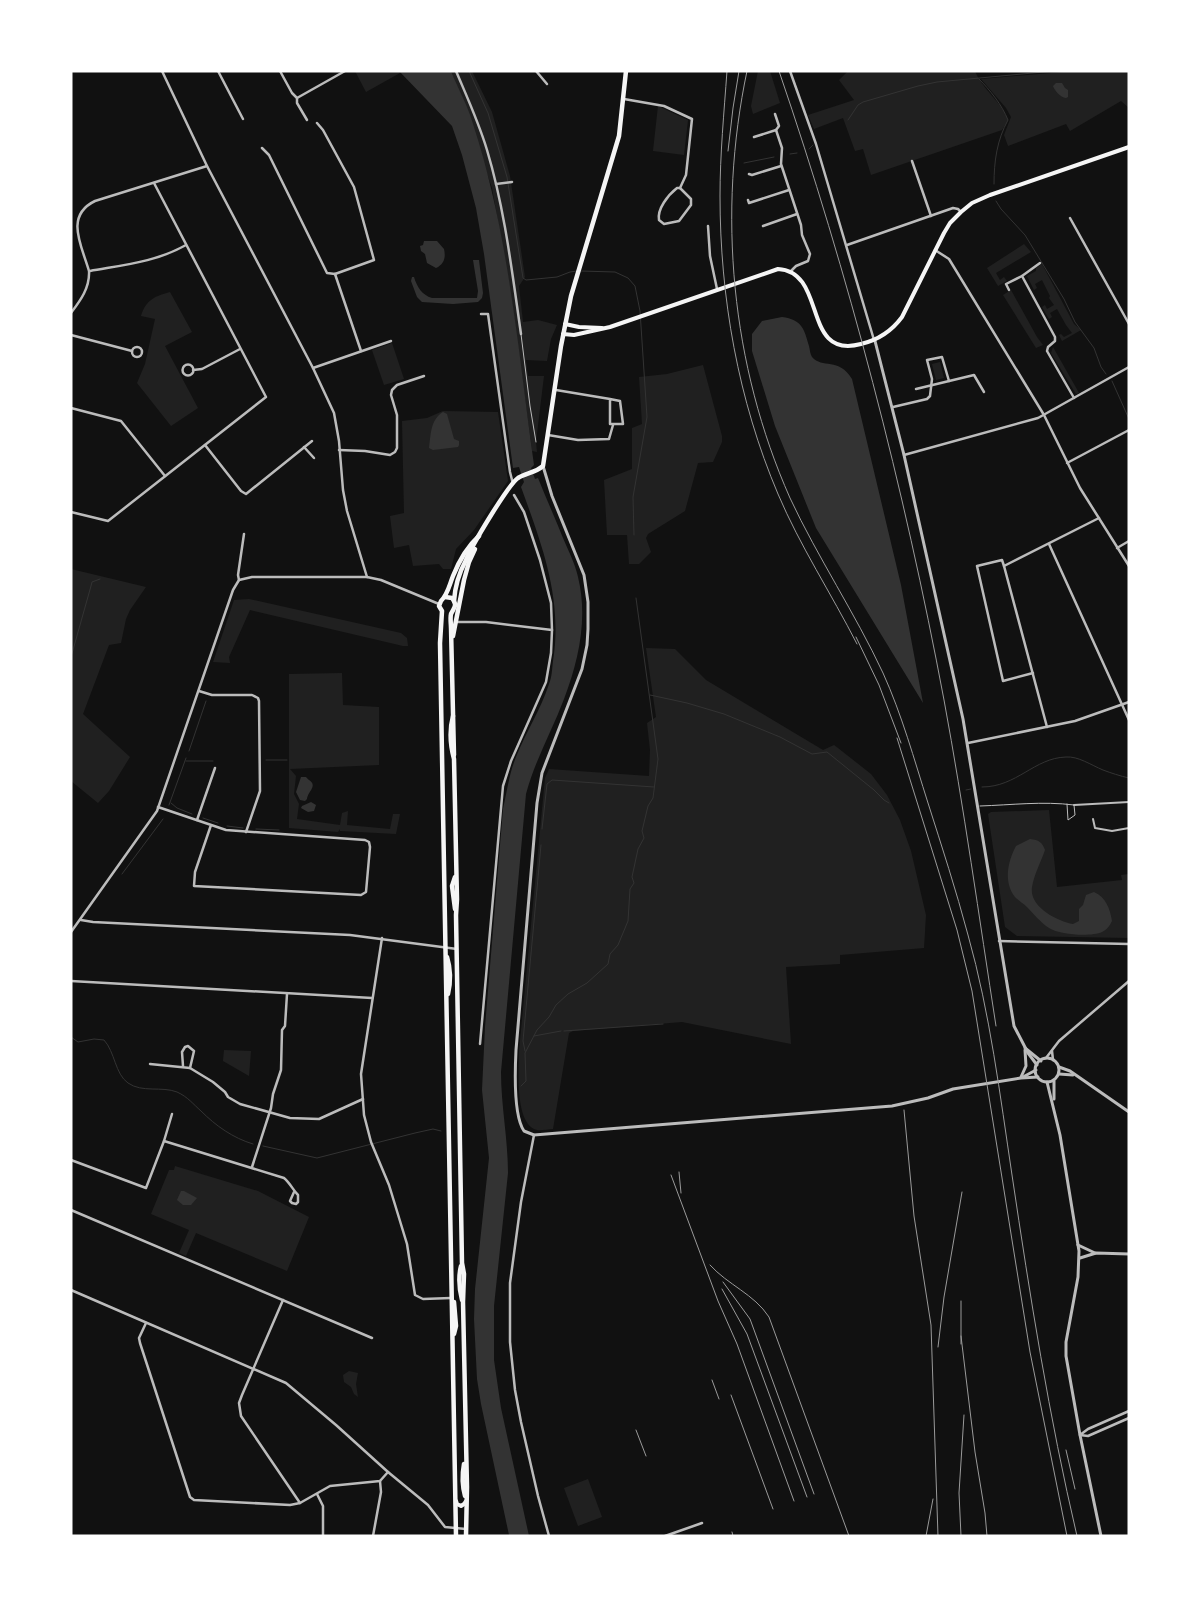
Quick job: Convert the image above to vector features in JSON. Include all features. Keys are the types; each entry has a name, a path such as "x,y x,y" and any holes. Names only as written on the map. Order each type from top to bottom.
{"main road":[{"path":"442,611 448,614 456,607 454,591 466,559 513,485 518,478 533,473 543,466 565,324 579,266 618,136 626,71"},
{"path":"563,334 583,334 610,327 778,269 791,272 800,279 807,289 819,326 835,343 848,346 875,341 893,328 902,318 944,233 960,212 972,203 990,195 1129,148"},
{"path":"565,324 579,327 610,327"},
{"path":"456,1536 451,1313 448,995 451,975 447,956 440,644 442,611 440,604 469,545 479,536"},
{"path":"452,645 466,571 479,536"},
{"path":"445,597 452,598 454,601"},
{"path":"452,612 453,716 450,729 450,744 454,759 457,899 462,1262 459,1275 459,1289 463,1302 465,1460 462,1473 462,1487 466,1501 466,1536"},
{"path":"456,1501 461,1506 466,1501"}],"street":[{"path":"162,71 207,166 313,368 334,413 343,490 367,577"},
{"path":"218,71 243,119"},
{"path":"280,71 307,120"},
{"path":"296,98 345,71"},
{"path":"456,71 477,121 496,184 505,228 521,334"},
{"path":"536,71 547,84"},
{"path":"790,71 816,144 847,245 893,407 968,743 1014,1026 1025,1048 1036,1064 1038,1077 1048,1082 1054,1080"},
{"path":"624,99 664,106 692,119 686,175 680,188 672,192 661,209 659,218 661,223 679,221 691,205 692,199 680,188"},
{"path":"754,137 776,130 779,126 775,114"},
{"path":"262,148 268,155 327,272 334,274 374,260 354,187 323,130 317,123"},
{"path":"776,130 782,148 781,166 798,214 802,235 809,249 810,257 806,262 796,266 791,272"},
{"path":"912,161 931,216"},
{"path":"71,313 87,287 89,272 76,227 80,213 86,205 207,166"},
{"path":"749,174 752,175 781,166"},
{"path":"496,184 512,182"},
{"path":"71,512 108,521 266,397 154,183"},
{"path":"748,200 749,203 789,190"},
{"path":"847,245 953,208 958,209 960,212"},
{"path":"763,226 798,214"},
{"path":"1070,218 1129,324"},
{"path":"708,226 710,256 717,289"},
{"path":"89,272 150,260 186,245"},
{"path":"935,250 949,259 1044,415 1080,488 1129,566"},
{"path":"1009,290 1006,284 1022,276 1040,263"},
{"path":"334,274 361,351"},
{"path":"1022,276 1055,337 1055,341 1048,347 1047,352 1074,398"},
{"path":"481,314 488,314 513,485"},
{"path":"71,335 132,351 135,348 140,348 142,354 137,358 132,355 132,351"},
{"path":"313,368 391,341"},
{"path":"193,370 202,369 240,349"},
{"path":"893,407 929,398 932,379 927,360 942,357 949,381"},
{"path":"187,365 192,367 193,370 189,376 182,372 183,368 187,365"},
{"path":"904,455 1038,418 1129,367"},
{"path":"916,389 974,375 984,392"},
{"path":"339,450 365,451 380,455 390,455 395,452 397,448 398,418 391,395 392,390 397,385 424,376"},
{"path":"554,389 620,401 623,424 610,424 610,400"},
{"path":"71,408 121,421 165,476"},
{"path":"548,435 578,440 609,439 613,424"},
{"path":"1067,463 1129,430"},
{"path":"205,445 240,491 246,494 312,441"},
{"path":"304,447 314,458"},
{"path":"543,466 552,496 584,575 588,602 588,629 582,668 572,698 545,762 537,803 515,1060 518,1119 524,1131 534,1134 898,1106 954,1089 1038,1077"},
{"path":"480,1044 503,786 511,761 546,682 551,653 551,603 547,583 524,512 514,495"},
{"path":"1004,566 1099,518"},
{"path":"71,932 150,822 158,807 232,594 239,580 244,534"},
{"path":"1118,548 1129,541"},
{"path":"1049,544 1129,720"},
{"path":"1033,673 1003,681 977,566 1002,560 1033,673 1047,727"},
{"path":"239,580 252,577 367,577 381,580 440,604"},
{"path":"458,622 486,622 552,630"},
{"path":"199,691 212,695 252,695 258,698 260,791 246,832"},
{"path":"968,743 1085,718 1129,702"},
{"path":"197,820 215,768"},
{"path":"1074,805 1129,802"},
{"path":"158,807 226,830 365,840 369,842 370,847 366,892 364,894 194,886 195,872 211,825"},
{"path":"1093,819 1095,828 1098,830 1112,831 1129,828"},
{"path":"81,920 350,935 457,949"},
{"path":"382,938 361,1074 366,1125 371,1142 390,1185 406,1244 415,1295 423,1299 452,1298"},
{"path":"999,941 1129,944"},
{"path":"71,981 372,998"},
{"path":"1036,1064 1046,1058 1059,1042 1129,981"},
{"path":"252,1167 281,1070 282,1030 287,994"},
{"path":"183,1066 182,1052 188,1046 194,1051 190,1068"},
{"path":"1025,1048 1041,1061"},
{"path":"1021,1078 1026,1066 1025,1048"},
{"path":"1052,1051 1053,1060"},
{"path":"1046,1058 1053,1060 1059,1067 1068,1070 1129,1112"},
{"path":"150,1064 190,1068 213,1082 235,1102 290,1118 319,1119 363,1099"},
{"path":"1054,1105 1054,1080 1058,1074 1059,1067"},
{"path":"1021,1078 1036,1070"},
{"path":"1058,1074 1074,1075"},
{"path":"1048,1082 1054,1105 1080,1258 1065,1353 1080,1435 1102,1536"},
{"path":"71,1160 146,1188 172,1114"},
{"path":"534,1134 521,1202 510,1283 510,1342 515,1390 521,1422 549,1536"},
{"path":"164,1141 284,1178 292,1186 294,1192 297,1193 298,1202 296,1204 290,1201 294,1192"},
{"path":"71,1210 372,1338"},
{"path":"1078,1245 1096,1253"},
{"path":"1080,1258 1096,1253 1129,1254"},
{"path":"71,1290 286,1382 428,1505 445,1527 466,1530"},
{"path":"283,1300 239,1403 241,1416 300,1503"},
{"path":"146,1323 139,1338 140,1342 190,1497 194,1500 279,1505 300,1503 330,1486 380,1481 388,1472"},
{"path":"1080,1435 1088,1429 1129,1411"},
{"path":"1080,1435 1088,1436 1129,1418"},
{"path":"1106,1421 1108,1427"},
{"path":"373,1536 381,1492 380,1481"},
{"path":"317,1494 323,1506 323,1536"},
{"path":"665,1536 702,1523"}],"lane":[{"path":"521,334 536,442"},
{"path":"978,806 1067,804 1074,805 1075,815 1068,820 1067,804"}],"shaded area":[{"path":"355,71 399,71 400,73 366,92"},
{"path":"399,71 451,71 471,117 485,166 504,250 534,465 531,468 535,479 538,478 573,562 581,592 582,623 574,669 526,794 501,1072 508,1173 494,1306 494,1360 501,1408 529,1536 509,1535 481,1404 477,1379 474,1319 475,1289 489,1158 482,1090 485,1027 503,809 514,763 551,679 555,616 549,572 521,487 524,482 519,467 513,468 484,254 476,208 462,155 452,126"},
{"path":"451,71 472,71 492,112 510,176 525,277 519,286 523,322 538,320 557,325 551,339 547,361 526,360 528,376 544,376 536,442 537,452 532,451 511,295 492,188"},
{"path":"758,71 770,71 780,103 753,114 751,106"},
{"path":"848,71 975,71 1008,120 1002,130 871,175 863,149 855,151 843,118 814,129 808,115 854,100 839,80"},
{"path":"1074,71 1129,71 1129,108 1121,101 1070,131 1066,124 1008,146 1004,135 1011,117 1006,108 981,79"},
{"path":"1056,83 1062,83 1068,90 1068,97 1066,98 1056,92 1053,86"},
{"path":"658,106 688,120 684,155 653,151"},
{"path":"424,241 437,241 444,249 444,260 436,268 427,263 425,254 421,251 420,246 423,245"},
{"path":"1024,244 1031,252 996,273 1000,280 1004,277 1007,281 998,286 987,268"},
{"path":"473,260 479,260 483,293 482,298 478,302 453,304 422,302 417,297 411,281 412,277 414,277 418,287 428,297 477,298 478,291"},
{"path":"1042,264 1074,324 1081,330 1062,341 1059,335 1061,334 1064,337 1072,333 1057,309 1050,313 1052,317 1049,319 1042,307 1045,305 1047,309 1054,305 1042,280 1035,284 1037,288 1034,290 1027,276 1036,271 1036,268"},
{"path":"1011,290 1043,345 1036,348 1003,295"},
{"path":"170,292 192,332 165,346 198,408 171,426 137,383 145,364 155,319 141,316 143,310 152,299"},
{"path":"782,317 794,320 804,330 812,357 821,362 842,368 852,379 901,585 923,703 816,528 775,426 752,351 752,334 762,321"},
{"path":"392,343 404,379 384,385 372,350"},
{"path":"1053,347 1079,393 1076,394 1051,353"},
{"path":"940,362 944,378 936,380 932,364"},
{"path":"703,365 722,442 713,462 698,463 685,511 648,534 646,538 651,552 639,564 629,564 627,535 607,535 604,480 632,469 632,428 642,424 639,377 667,374"},
{"path":"443,411 498,412 508,481 474,530 456,549 451,569 443,569 439,564 413,566 409,545 394,548 390,516 404,513 402,421 427,418"},
{"path":"443,412 447,414 454,439 459,441 459,445 458,447 433,450 429,448 433,423"},
{"path":"71,569 146,587 130,610 121,643 109,645 83,714 130,757 109,791 98,803 71,781"},
{"path":"249,599 401,633 407,638 408,646 250,610 229,657 230,663 213,662 234,600"},
{"path":"646,648 675,649 706,680 823,750 834,745 871,774 887,795 900,820 911,851 926,915 924,948 840,955 840,964 786,967 791,1044 682,1022 573,1031 569,1033 553,1129 537,1130 530,1126 524,1118 521,1107 519,1095 519,1051 545,778 549,769 649,776 650,750 647,723 656,717"},
{"path":"342,673 343,705 379,707 379,765 290,769 296,776 294,794 299,804 297,819 340,825 342,813 348,811 347,825 390,829 393,814 400,814 396,834 340,831 340,829 338,832 289,828 289,674"},
{"path":"301,777 306,777 313,784 305,801 300,800 296,792"},
{"path":"311,802 316,805 314,811 308,812 301,808 302,806"},
{"path":"1049,810 1057,887 1122,880 1121,875 1129,874 1129,938 1017,936 1005,927 988,814 991,812"},
{"path":"1030,839 1040,842 1045,850 1032,887 1032,894 1039,907 1059,920 1073,924 1079,921 1079,909 1083,905 1086,895 1094,892 1102,897 1110,912 1112,921 1105,930 1097,934 1083,935 1068,934 1054,930 1043,923 1015,897 1009,885 1009,865 1016,846"},
{"path":"224,1050 251,1051 249,1076 223,1061"},
{"path":"175,1166 258,1191 309,1217 287,1271 196,1233 186,1256 179,1253 189,1230 151,1214 169,1170 174,1170"},
{"path":"181,1191 197,1198 191,1205 183,1205 177,1200"},
{"path":"349,1371 358,1373 356,1384 358,1397 354,1394 351,1387 344,1382 343,1375"},
{"path":"588,1479 602,1517 578,1526 564,1488"}],"waterway":[{"path":"469,71 488,113 507,177 523,278 526,280 557,277 577,271"},
{"path":"848,120 858,105 863,102 918,86 937,82 1054,71"},
{"path":"979,79 995,98 1008,120 1001,135 997,151 994,184"},
{"path":"809,149 813,145"},
{"path":"790,154 797,153"},
{"path":"744,163 774,157"},
{"path":"996,201 1025,235 1064,299 1075,322 1094,348 1101,367 1106,374"},
{"path":"581,271 615,272 628,278 635,286 640,311 647,417 633,497 634,535"},
{"path":"1112,381 1129,419"},
{"path":"71,657 92,582 100,579"},
{"path":"521,1086 526,1081 525,1053 537,1030 549,1017 556,1005 568,994 587,983 608,964 610,954 618,945 628,921 630,889 634,883 632,877 638,849 644,838 642,831 648,806 653,798 658,759 636,598"},
{"path":"650,695 724,714 780,737 812,754 827,752 889,803"},
{"path":"189,751 206,701"},
{"path":"982,787 994,786 1016,778 1044,762 1066,757 1080,759 1103,770 1129,778"},
{"path":"169,805 186,758"},
{"path":"266,760 287,760"},
{"path":"186,761 213,761"},
{"path":"542,829 547,784 552,780 654,787"},
{"path":"966,790 971,789"},
{"path":"171,803 177,808 192,814"},
{"path":"203,818 218,823"},
{"path":"122,874 163,819"},
{"path":"227,826 243,828"},
{"path":"256,829 279,830"},
{"path":"525,1051 523,1041 541,845"},
{"path":"564,1031 663,1024"},
{"path":"534,1036 561,1031"},
{"path":"71,1037 78,1042 94,1039 104,1040 111,1051 120,1074 128,1083 139,1088 165,1089 177,1092 187,1098 225,1131 253,1144"},
{"path":"263,1146 317,1158 433,1129 441,1131"}],"railway":[{"path":"727,71 722,134 721,234 728,310 742,385 752,422 778,494 796,532 857,644"},
{"path":"728,151 739,71"},
{"path":"747,71 738,125 733,179 732,233 735,288 743,342 754,395 770,447 790,498 812,542 849,607 890,689 907,737 963,918 976,964 988,1024 1041,1356 1077,1536"},
{"path":"779,71 829,226 893,461 944,700 965,822 996,1026"},
{"path":"856,637 879,685 901,743"},
{"path":"897,738 957,930 972,991 1030,1352 1067,1536"},
{"path":"904,1110 914,1216 931,1325 938,1536"},
{"path":"679,1172 681,1193"},
{"path":"671,1175 718,1301 737,1344 794,1501"},
{"path":"938,1347 944,1297 962,1192"},
{"path":"710,1265 756,1302 769,1317 849,1536"},
{"path":"723,1282 750,1319 814,1494"},
{"path":"722,1289 747,1334 807,1497"},
{"path":"961,1301 961,1344"},
{"path":"961,1336 987,1536"},
{"path":"712,1380 719,1399"},
{"path":"731,1395 773,1509"},
{"path":"961,1536 959,1493 964,1415"},
{"path":"636,1430 646,1456"},
{"path":"1066,1450 1075,1489"},
{"path":"926,1536 933,1499"},
{"path":"732,1532 733,1536"}]}
